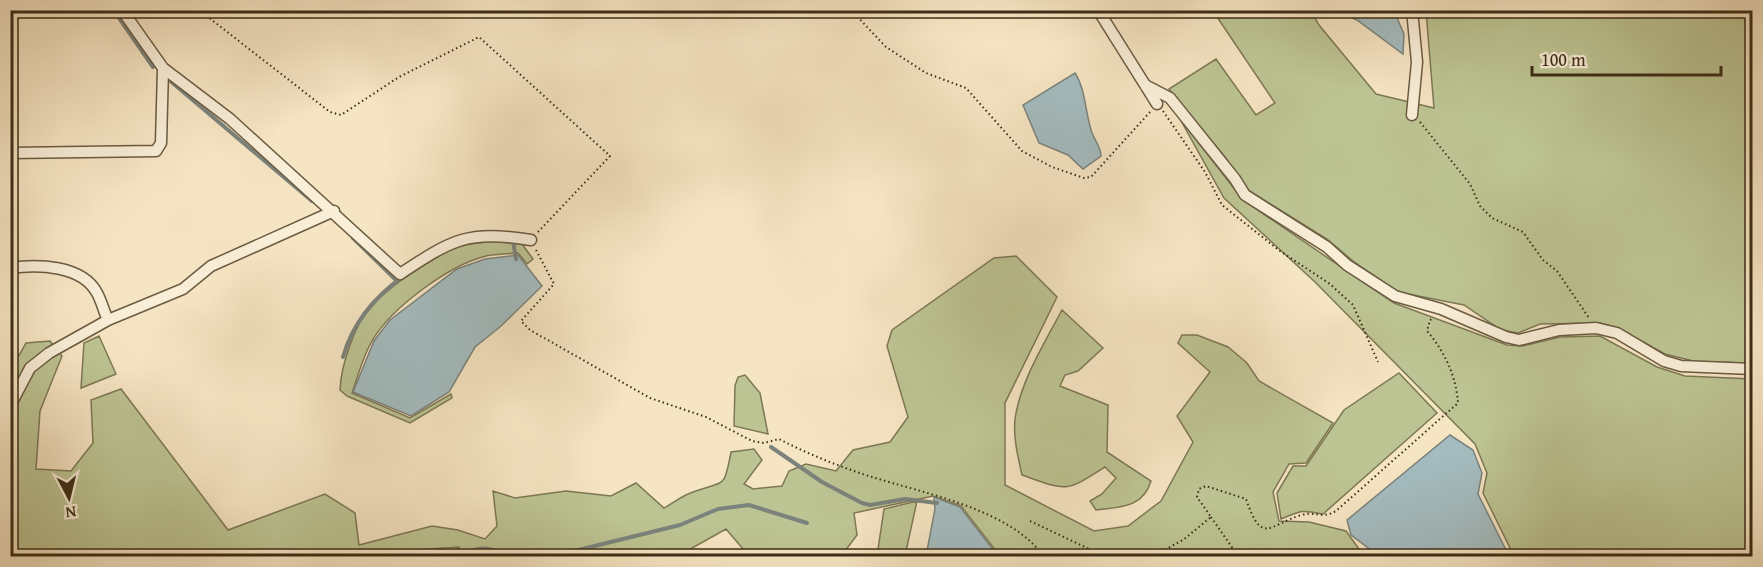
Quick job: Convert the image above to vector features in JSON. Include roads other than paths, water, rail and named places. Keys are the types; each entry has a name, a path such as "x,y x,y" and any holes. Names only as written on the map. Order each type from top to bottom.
{"street":[{"path":"122,10 163,69 230,119 334,211 400,274 456,240 493,234 531,240"},
{"path":"1098,10 1157,104"},
{"path":"1412,10 1418,62 1412,114"},
{"path":"10,153 156,151 161,143 163,69"},
{"path":"1144,85 1170,98 1235,179 1245,195 1327,247 1347,265 1395,296 1441,309 1506,337 1519,339 1558,330 1596,328 1617,333 1664,361 1681,366 1752,369"},
{"path":"10,406 30,368 49,353 108,320 183,289 211,266 334,211"},
{"path":"10,268 32,265 55,268 83,279 97,292 108,320"}],"water":[{"path":"1336,11 1394,11 1404,34 1403,54 1357,20"},
{"path":"1075,73 1081,87 1092,133 1101,153 1101,156 1083,169 1068,155 1039,143 1023,105"},
{"path":"518,255 542,286 500,327 475,347 449,392 411,416 353,392 374,341 390,320 457,269 485,259"},
{"path":"1450,435 1473,450 1482,473 1478,494 1509,556 1379,556 1351,535 1347,520"},
{"path":"934,497 960,507 998,556 926,556 935,509"}],"waterway":[{"path":"10,12 109,11 117,15 153,67"},
{"path":"168,79 312,201"},
{"path":"353,238 397,281"},
{"path":"513,241 516,259"},
{"path":"343,357 347,344 366,311 404,276"},
{"path":"771,447 822,482 862,503 870,505 905,499 937,503"},
{"path":"554,556 680,525 718,509 749,505 807,523"},
{"path":"466,556 476,549 493,550 511,556"}]}
